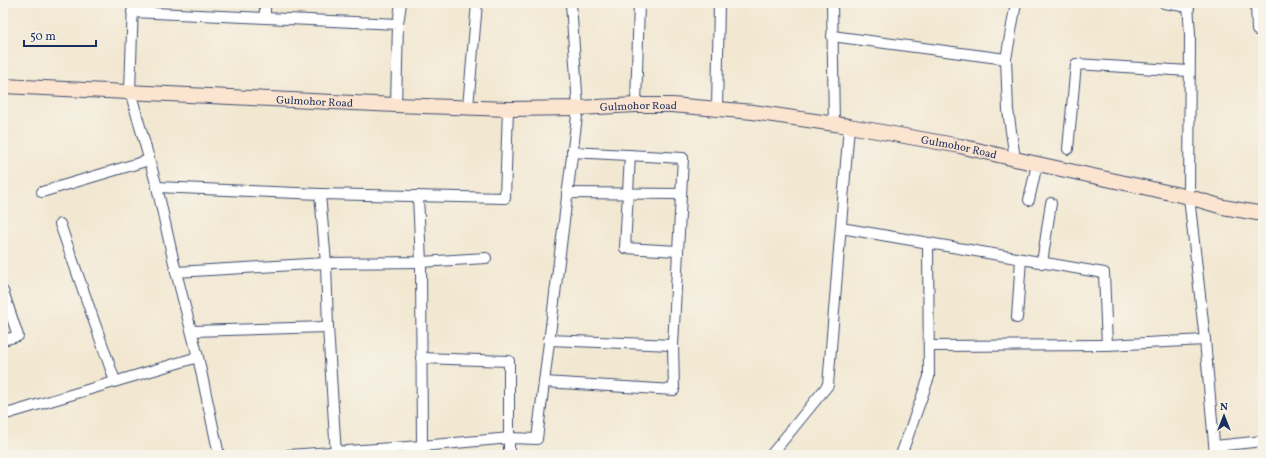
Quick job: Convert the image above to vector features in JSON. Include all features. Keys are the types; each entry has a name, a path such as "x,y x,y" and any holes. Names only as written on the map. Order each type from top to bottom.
{"street":[{"path":"265,18 266,3"},
{"path":"396,105 398,24 401,3"},
{"path":"468,107 477,3"},
{"path":"288,455 422,451 510,438 537,439 578,108 571,3"},
{"path":"636,105 639,3"},
{"path":"717,108 719,3"},
{"path":"832,3 834,124"},
{"path":"1015,159 1008,110 1006,58 1016,3"},
{"path":"1164,3 1188,5 1188,197 1215,450 1263,441"},
{"path":"1256,3 1257,30"},
{"path":"219,455 192,331 176,272 157,187 130,91 132,7 265,18 398,24"},
{"path":"832,36 1006,58"},
{"path":"1068,149 1076,64 1189,71"},
{"name":"Gulmohor Road","path":"3,86 508,109 636,105 672,105 717,108 849,126 960,146 1188,197 1223,207 1263,214"},
{"path":"157,187 320,194 506,198 508,109"},
{"path":"771,455 828,385 849,126"},
{"path":"544,382 674,390 673,345 683,158 572,152"},
{"path":"630,155 625,248 678,251"},
{"path":"42,192 150,160"},
{"path":"1029,200 1037,164"},
{"path":"567,193 681,194"},
{"path":"320,194 326,263 328,327 336,453"},
{"path":"418,196 421,262 422,451"},
{"path":"1042,263 1051,203"},
{"path":"60,224 115,381"},
{"path":"840,228 1104,273 1107,345"},
{"path":"901,455 929,377 928,244"},
{"path":"176,272 326,263 421,262 486,258"},
{"path":"1017,318 1021,259"},
{"path":"3,290 18,336 3,340"},
{"path":"192,331 328,327"},
{"path":"549,340 673,345"},
{"path":"929,346 1107,345 1204,340"},
{"path":"3,415 198,357"},
{"path":"421,358 509,361 509,455"}]}
